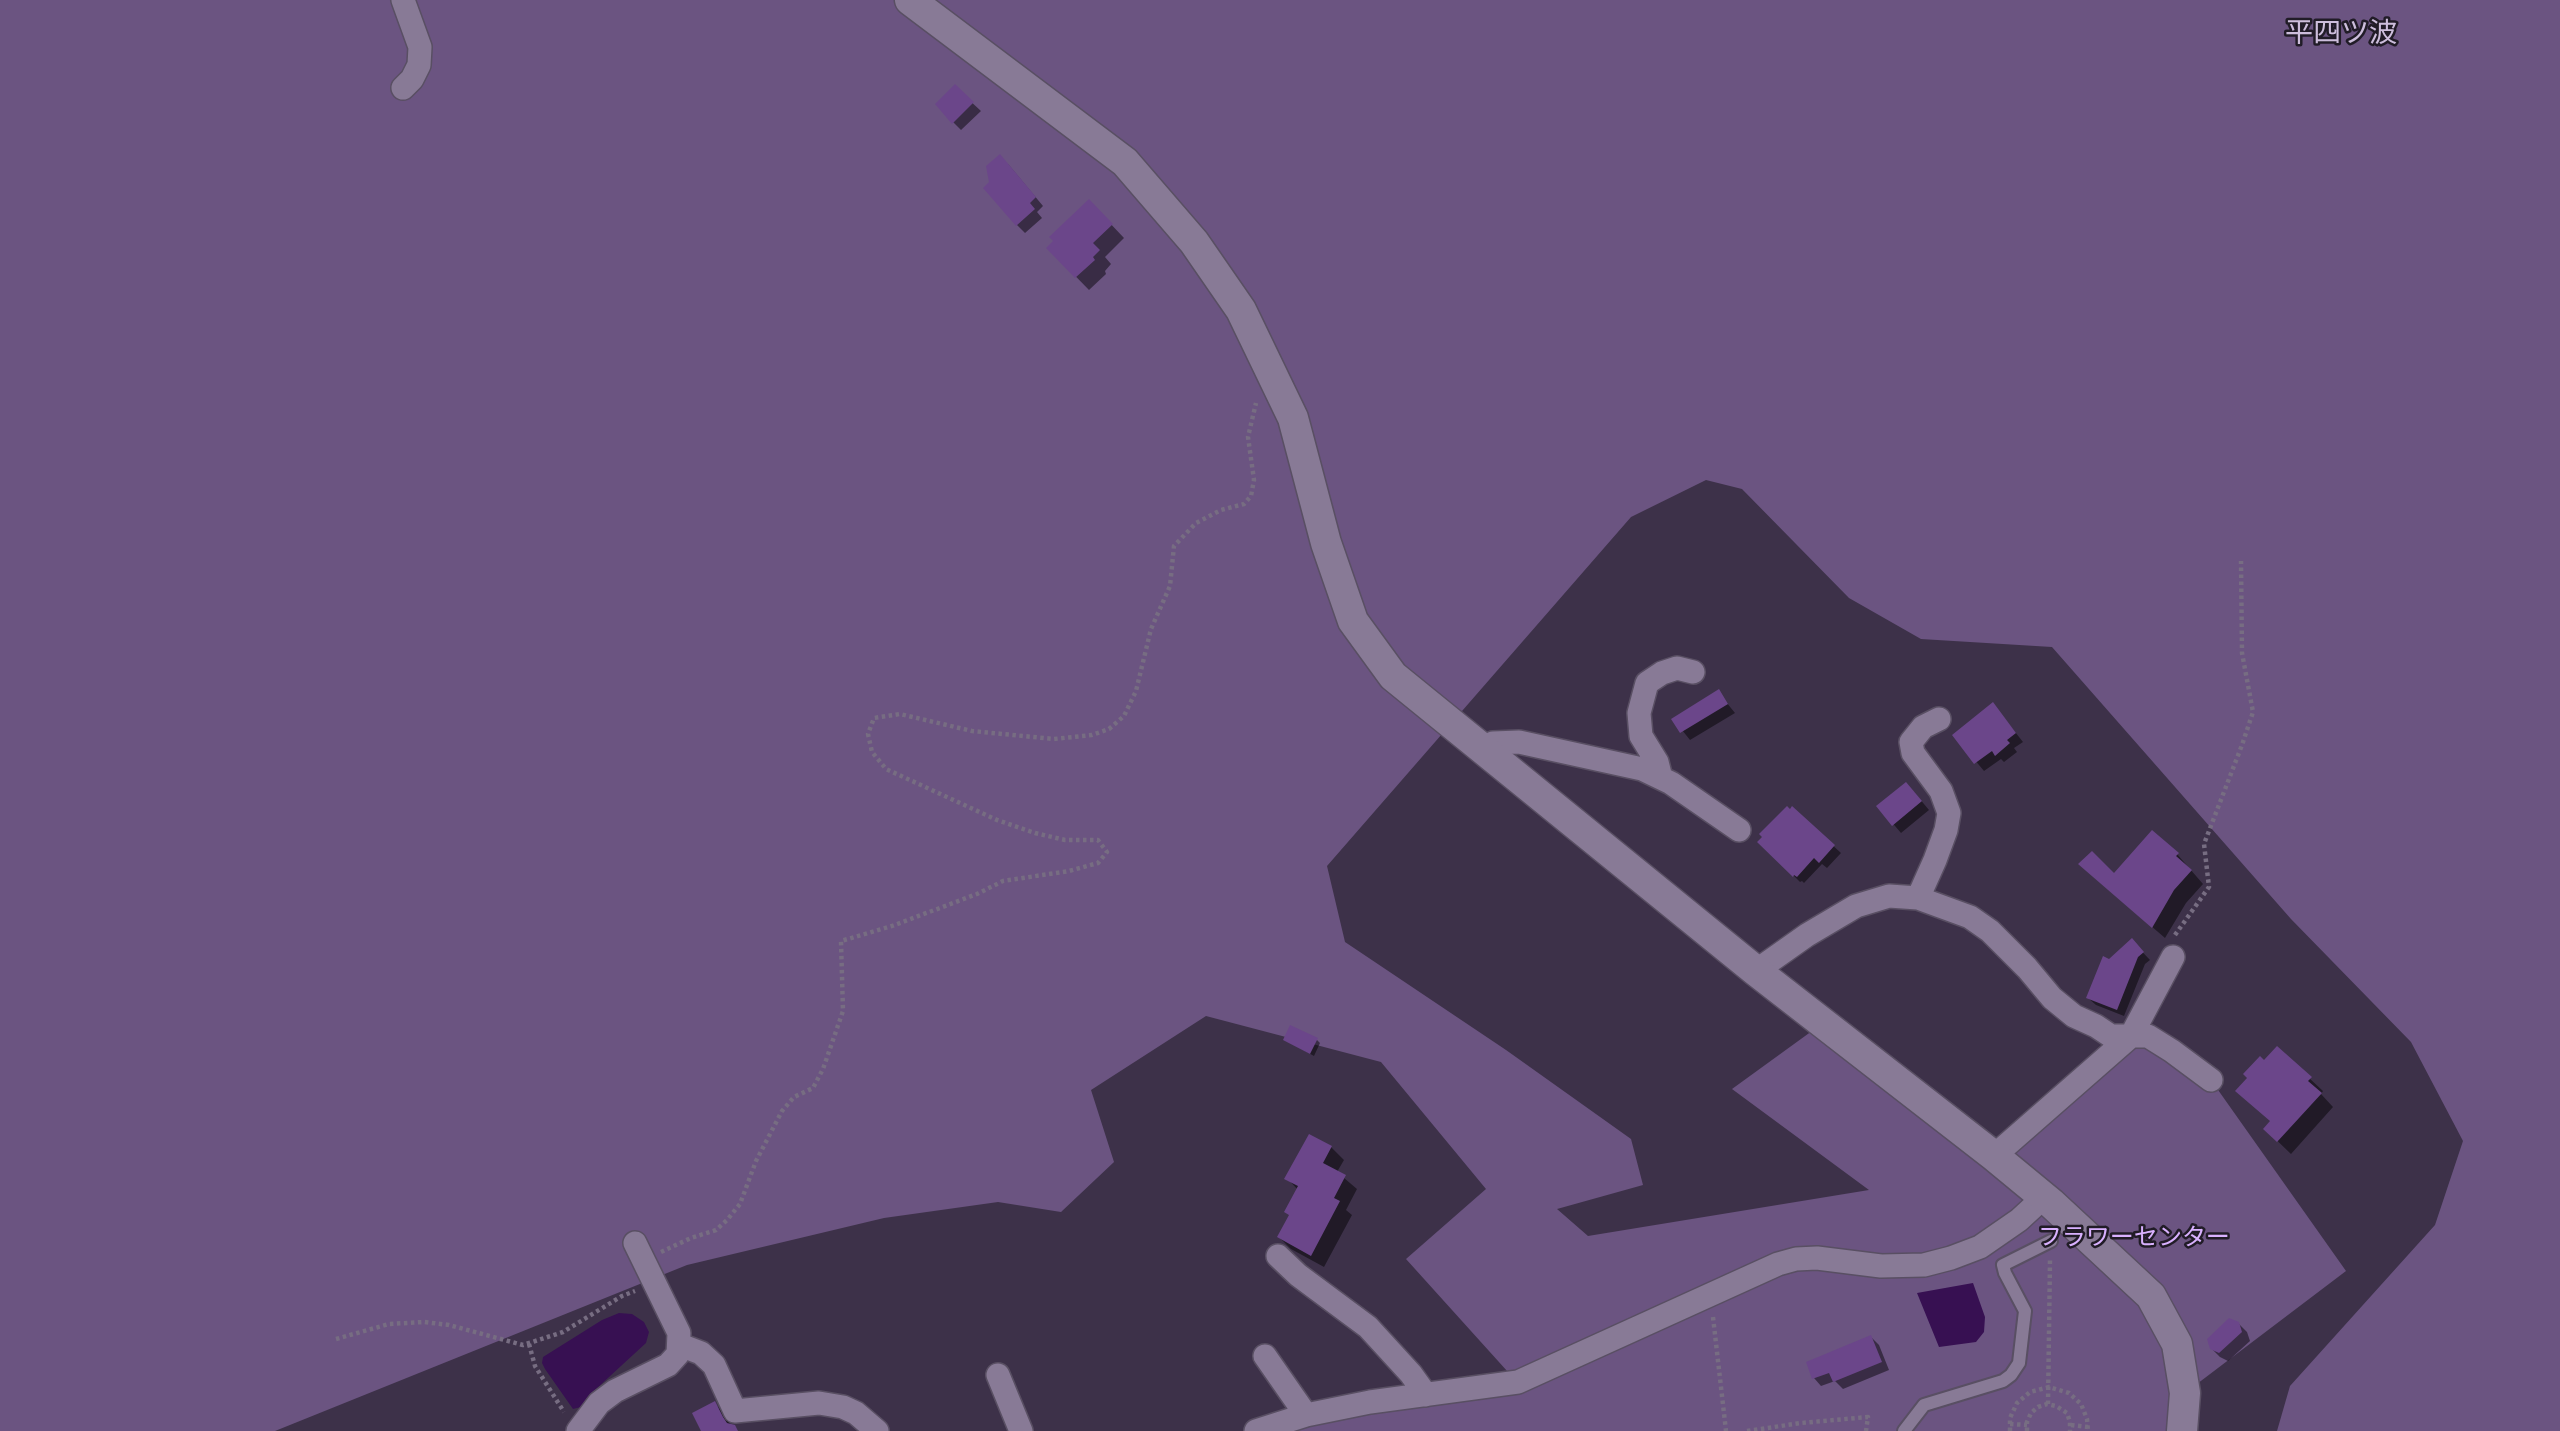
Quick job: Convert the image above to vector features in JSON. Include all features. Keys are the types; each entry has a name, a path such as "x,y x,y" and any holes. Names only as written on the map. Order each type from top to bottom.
{"street":[{"path":"403,0 420,47 419,65 412,79 403,88"},
{"path":"910,0 1125,162 1194,242 1241,310 1293,418 1326,543 1353,621 1393,676 1756,971 1994,1156 2044,1197 2151,1296 2177,1343 2185,1393 2182,1431"},
{"path":"1661,778 1657,762 1641,736 1639,713 1647,683 1662,673 1677,668 1693,672"},
{"path":"1918,898 1946,830 1949,813 1941,791 1913,753 1911,742 1923,727 1939,719"},
{"path":"1482,748 1493,743 1519,742 1642,769 1661,778 1739,830"},
{"path":"1756,971 1807,935 1856,906 1889,896 1918,898 1970,917 1990,931 2052,998 2074,1016 2111,1035 2148,1036 2211,1080"},
{"path":"1994,1156 2132,1036 2173,957"},
{"path":"1256,1431 1306,1415 1370,1402 1518,1382 1778,1264 1796,1259 1840,1260 1881,1266 1924,1265 1951,1258 1980,1247 2019,1220 2044,1197"},
{"path":"573,1426 615,1391 668,1365 678,1354 679,1333 635,1243"},
{"path":"1278,1256 1298,1275 1368,1327 1411,1374 1426,1395"},
{"path":"680,1345 701,1353 714,1364 735,1411 818,1403 843,1407 856,1413 877,1431"},
{"path":"1265,1356 1306,1415"},
{"path":"998,1375 1021,1431"}],"lane":[{"path":"1904,1431 1924,1405 2003,1381 2011,1375 2019,1363 2025,1311 2003,1265 2051,1241"}],"path":[{"path":"336,1339 389,1324 424,1322 449,1325 512,1344 528,1344 563,1332 622,1296 651,1275 658,1253 716,1230 727,1220 740,1204 755,1161 782,1111 794,1097 813,1088 823,1069 843,1011 841,941 892,926 977,894 1003,881 1069,871 1098,863 1107,852 1098,841 1065,840 1035,833 997,820 886,769 872,752 868,734 874,718 901,714 972,731 1054,738 1092,735 1109,729 1124,716 1136,691 1151,629 1170,586 1174,546 1196,523 1221,510 1244,504 1251,496 1254,480 1248,437 1266,361"},
{"path":"2173,957 2174,936 2209,887 2204,844 2253,712 2242,653 2241,561"},
{"path":"2048,1404 2051,1241"},
{"path":"1710,1295 1726,1431"},
{"path":"528,1344 535,1366 573,1426"},
{"path":"2010,1424 2027,1428 2034,1410 2048,1404 2064,1410 2071,1428 2088,1429 2085,1411 2076,1398 2061,1389 2049,1387 2037,1389 2023,1397 2013,1410 2010,1424 2010,1431"},
{"path":"1747,1431 1868,1417 1866,1431"}],"green space":[{"name":"フラワーセンター","path":"0,0 2560,0 2560,1431 2277,1431 2290,1386 2435,1225 2463,1141 2411,1042 2291,919 2052,647 1921,639 1849,598 1742,489 1706,480 1631,517 1327,866 1345,942 1506,1050 1631,1139 1643,1185 1557,1209 1588,1236 1869,1190 1732,1089 1823,1023 1994,1156 2131,1036 2211,1080 2346,1271 2185,1393 2182,1431 1256,1431 1517,1382 1406,1259 1486,1189 1381,1062 1206,1016 1091,1090 1114,1162 1061,1212 998,1202 884,1218 687,1265 275,1431 0,1431"}],"shaded area":[{"path":"1973,1283 1985,1317 1984,1332 1976,1342 1939,1347 1917,1293"},
{"path":"619,1313 632,1314 644,1322 649,1332 646,1343 596,1389 581,1407 573,1409 545,1369 543,1357 602,1320"}],"building":[{"path":"955,84 974,102 952,124 935,104"},
{"path":"1000,154 1036,197 1030,203 1035,209 1016,226 983,188 989,182 986,166"},
{"path":"1089,199 1113,224 1093,243 1100,250 1093,257 1095,260 1075,278 1046,248 1053,241 1049,237"},
{"path":"1719,689 1728,704 1680,733 1671,719"},
{"path":"1993,702 2016,733 2007,740 2010,743 1995,756 1992,751 1974,764 1952,735"},
{"path":"1906,782 1922,801 1892,826 1876,806"},
{"path":"1787,806 1790,809 1792,806 1835,845 1819,863 1814,858 1797,877 1793,877 1757,842 1762,837 1759,834"},
{"path":"2152,830 2179,853 2176,856 2192,870 2174,890 2152,928 2078,864 2092,851 2114,873"},
{"path":"2132,938 2144,952 2138,957 2117,1010 2086,998 2103,956 2109,959"},
{"path":"1290,1025 1318,1038 1310,1054 1283,1040"},
{"path":"2277,1046 2312,1077 2308,1081 2322,1093 2277,1142 2263,1129 2270,1121 2235,1091 2247,1078 2243,1074 2260,1056 2264,1060"},
{"path":"1309,1134 1332,1146 1323,1163 1346,1175 1334,1198 1340,1201 1311,1256 1277,1237 1289,1215 1284,1212 1298,1186 1284,1179"},
{"path":"2229,1318 2239,1322 2242,1332 2219,1353 2210,1349 2207,1339"},
{"path":"1871,1335 1882,1362 1833,1382 1829,1373 1812,1379 1806,1362"},
{"path":"715,1401 727,1423 735,1425 738,1431 701,1431 692,1413"}],"district":[{"name":"平四ツ波","path":"2341,35"}]}
